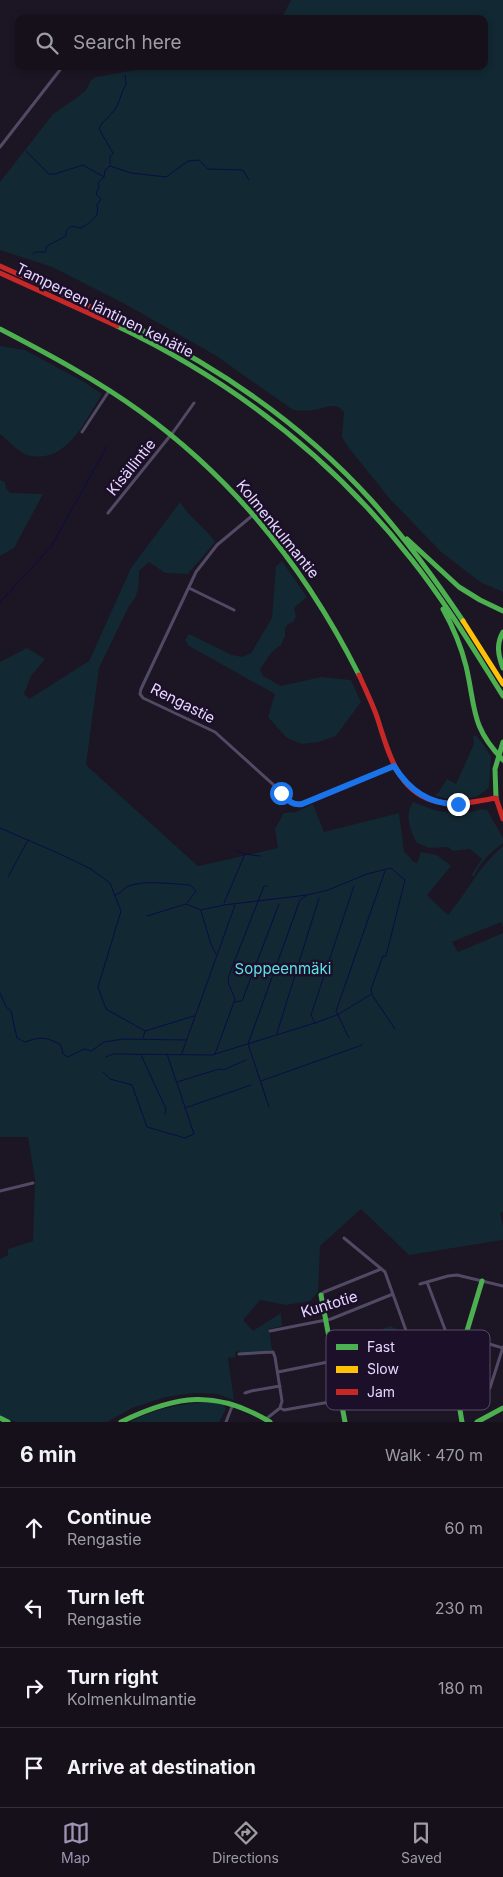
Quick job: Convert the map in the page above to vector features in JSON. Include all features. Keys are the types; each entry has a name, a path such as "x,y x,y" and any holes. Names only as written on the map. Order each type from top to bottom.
{"main road":[{"name":"Tampereen läntinen kehätie","path":"0,266 146,333 178,350 239,388 315,446 341,470 393,525 441,587 503,684"},
{"name":"Tampereen läntinen kehätie","path":"0,273 174,355 243,398 312,452 361,500 406,551 433,588 503,696"},
{"name":"Kolmenkulmantie","path":"0,329 109,390 140,412 206,466 253,515 302,577 337,634 372,704 394,766 408,786 419,794 442,804 458,804 496,798"},
{"path":"393,525 459,587 503,611"},
{"path":"433,588 460,647 466,666 476,723 497,755 503,760"},
{"path":"503,632 498,648 503,668"},
{"path":"503,742 497,755 494,774 496,798 503,819"},
{"path":"468,1330 482,1281"},
{"path":"321,1296 327,1330"},
{"path":"121,1422 147,1410 177,1400 208,1399 233,1404 268,1421"},
{"path":"477,1422 503,1408"},
{"path":"0,1418 8,1422"}],"street":[{"path":"0,147 60,70"},
{"path":"82,432 109,390"},
{"name":"Kisällintie","path":"108,513 171,436 194,402"},
{"name":"Rengastie","path":"253,515 211,552 196,572 140,694 143,698 209,728 296,805 394,766"},
{"path":"189,588 234,610"},
{"path":"496,798 503,798"},
{"path":"0,1191 33,1183"},
{"path":"344,1238 385,1272 406,1330"},
{"path":"321,1296 324,1292 381,1269"},
{"path":"420,1284 457,1275 503,1286"},
{"path":"426,1282 444,1330"},
{"name":"Kuntotie","path":"270,1331 325,1320 393,1294"},
{"path":"490,1344 503,1348 490,1388"},
{"path":"239,1354 273,1352 282,1401 280,1408 268,1421"},
{"path":"278,1372 326,1362"},
{"path":"245,1394 251,1391 280,1386"},
{"path":"280,1408 284,1410 326,1403"},
{"path":"226,1422 233,1404"}],"green space":[{"path":"291,0 503,0 503,592 480,582 440,551 390,499 342,437 344,412 341,409 334,406 304,411 293,410 215,355 125,304 52,267 0,250 0,182 53,114 86,90 91,80 96,77 135,70 488,70 488,15 283,15"},
{"path":"0,346 25,350 86,383 102,394 82,428 64,447 53,454 41,457 27,455 0,434"},
{"path":"0,480 5,482 6,488 10,493 43,494 14,548 0,556"},
{"name":"Soppeenmäki","path":"180,502 215,542 188,574 165,573 149,562 139,571 137,594 129,606 99,668 86,765 198,866 278,848 275,829 284,813 296,812 313,804 324,832 399,813 404,852 417,863 421,852 437,855 451,866 427,895 448,915 480,870 503,846 503,927 501,922 452,942 458,952 503,933 503,1212 500,1213 503,1226 503,1240 409,1255 361,1209 320,1246 318,1292 310,1301 286,1305 260,1300 243,1320 253,1331 281,1313 282,1326 269,1329 272,1350 244,1354 237,1351 235,1353 236,1357 228,1358 234,1400 217,1394 194,1393 166,1397 132,1408 107,1422 17,1422 2,1418 0,1415 0,1259 8,1255 8,1249 33,1241 35,1180 28,1137 0,1137 0,662 27,648 45,659 31,676 24,694 29,699 89,661 131,568"},
{"path":"282,561 307,597 294,608 296,617 285,629 285,636 281,645 272,652 260,669 263,676 281,686 321,677 351,680 361,702 336,736 318,742 302,744 287,738 268,717 275,694 189,646 185,640 189,634 232,655 242,657 251,653 272,618 276,566"},
{"path":"474,735 481,741 491,756 489,787 477,796 470,798 448,799 434,795 438,793 447,779 456,784 474,744"},
{"path":"413,802 437,811 453,813 472,812 481,809 487,810 503,838 503,843 486,858 474,877 472,874 482,859 470,849 453,851 448,847 429,848 417,843 410,828 408,818"},
{"path":"391,1326 398,1330 380,1330"},
{"path":"206,1402 223,1404 226,1409 219,1422 130,1422 167,1408"}],"waterway":[{"path":"110,165 110,157 113,153 99,129 117,106 126,84 125,75"},
{"path":"26,151 49,174 55,174 83,165 104,177"},
{"path":"33,254 35,252 45,252 47,246 66,236 66,231 71,226 81,228 94,219 98,209 97,205 101,199 96,194 99,187 98,183 104,177 105,170 110,166 131,173 166,177 188,161 199,160 208,169 243,170 249,180"},
{"path":"0,602 51,547 107,446"},
{"path":"0,828 91,869 110,883 121,911 98,987 106,1009 145,1031"},
{"path":"8,877 28,840"},
{"path":"236,850 245,854 260,856"},
{"path":"224,903 245,854"},
{"path":"147,916 186,904 201,910 224,905 307,895 328,890 367,874 391,868 405,880 386,956 383,956 371,989 372,995 395,1029"},
{"path":"349,1038 336,1011 385,871"},
{"path":"115,895 127,887 142,883 190,885 196,891 187,903"},
{"path":"215,1054 235,999 228,982 229,975 264,886 267,886"},
{"path":"315,1023 311,1015 354,886"},
{"path":"269,1107 248,1044 300,900 307,895"},
{"path":"277,1033 319,898"},
{"path":"234,1002 242,1001 279,904"},
{"path":"182,1053 235,905"},
{"path":"201,911 216,954"},
{"path":"0,993 6,1007 11,1011 17,1038 25,1042 40,1038 51,1040 61,1045 63,1054 68,1057 84,1049 91,1051 104,1042 123,1039 186,1040"},
{"path":"106,1057 113,1054 212,1055 337,1015 370,995"},
{"path":"143,1038 145,1031 194,1016"},
{"path":"261,1081 362,1045"},
{"path":"103,1072 110,1079 132,1085 147,1127 185,1138 194,1134 167,1054"},
{"path":"141,1055 166,1109 165,1114"},
{"path":"177,1082 219,1069 223,1070 246,1060"},
{"path":"185,1108 251,1085"}],"traffic: fast":[{"path":"117,326 201,372 240,398 315,456 381,523 412,560 459,627 503,696"},
{"path":"138,328 202,363 233,383 320,449 384,514 442,590 463,621"},
{"path":"0,329 72,368 124,400 175,439 207,467 238,498 292,564 339,637 359,675"},
{"path":"407,539 459,587 503,611"},
{"path":"443,609 462,651 479,726 492,748 503,760"},
{"path":"503,632 498,650 503,668"},
{"path":"496,798 495,769 503,742"},
{"path":"467,1330 482,1281"},
{"path":"321,1295 328,1330"},
{"path":"121,1422 160,1406 178,1401 196,1400 214,1400 232,1404 270,1422"},
{"path":"477,1422 503,1408"},
{"path":"343,1410 345,1422"},
{"path":"460,1410 462,1422"},
{"path":"0,1418 8,1422"}],"traffic: slow":[{"path":"463,621 503,684"}],"traffic: jam":[{"path":"0,266 138,328"},
{"path":"0,273 117,326"},
{"path":"359,675 374,709 390,755 403,780 424,797 439,802 468,803 496,798 503,819"}],"route":[{"path":"281,793 291,803 296,805 302,804 394,766 408,786 419,794 442,804 458,804"}]}
